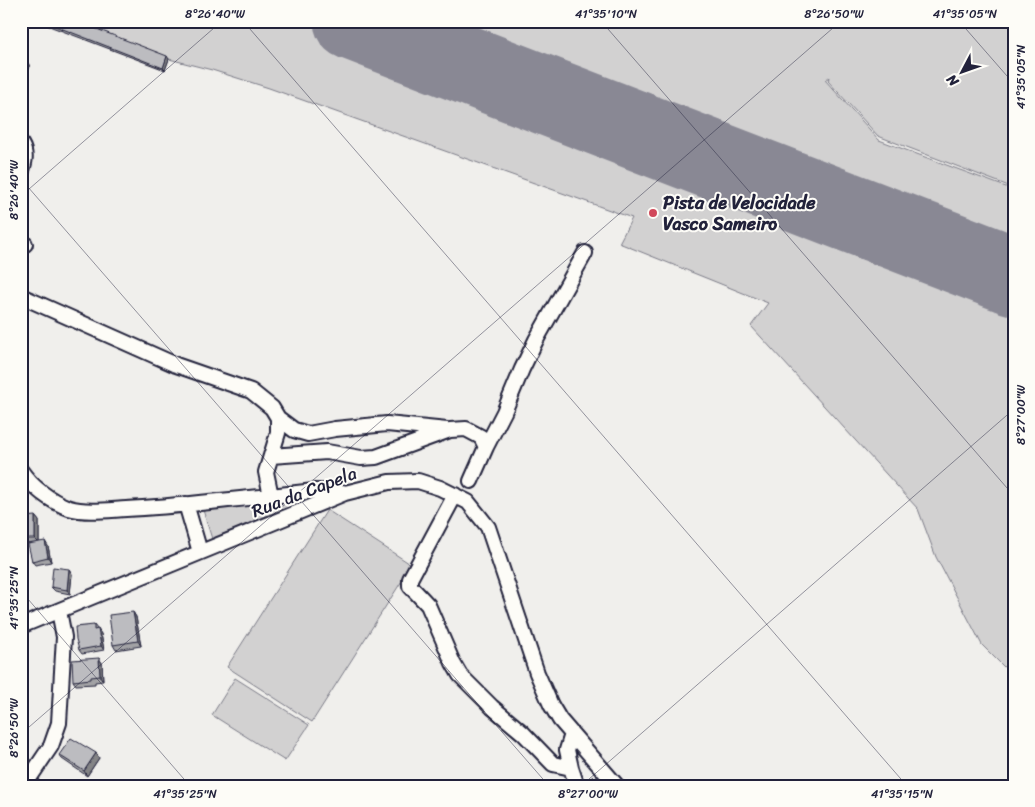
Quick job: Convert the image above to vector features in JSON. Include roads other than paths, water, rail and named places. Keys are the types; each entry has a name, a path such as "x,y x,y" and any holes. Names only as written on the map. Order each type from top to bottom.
{"street":[{"path":"21,144 25,151 25,163 21,173"},
{"path":"471,481 536,340 585,253"},
{"path":"21,296 176,365 251,391 272,408 278,418 294,430 308,434 335,429 387,424 450,430 466,429 481,437 486,447"},
{"path":"271,496 266,472 278,433 278,418"},
{"path":"271,456 327,452 361,458 376,457 450,430"},
{"path":"21,471 36,488 55,502 70,508 96,511 314,491 349,492"},
{"name":"Rua da Capela","path":"21,626 349,492 389,482 418,481 468,502 488,527 537,672 551,705 560,720 617,786"},
{"path":"455,495 410,578 410,586 428,605 460,675 492,707 523,733 553,764 571,768"},
{"path":"186,504 200,552"},
{"path":"24,786 51,746 59,723 64,637 59,611"},
{"path":"572,734 567,750 578,786"}],"place":[{"name":"Pista de Velocidade Vasco Sameiro","path":"653,213"}]}
